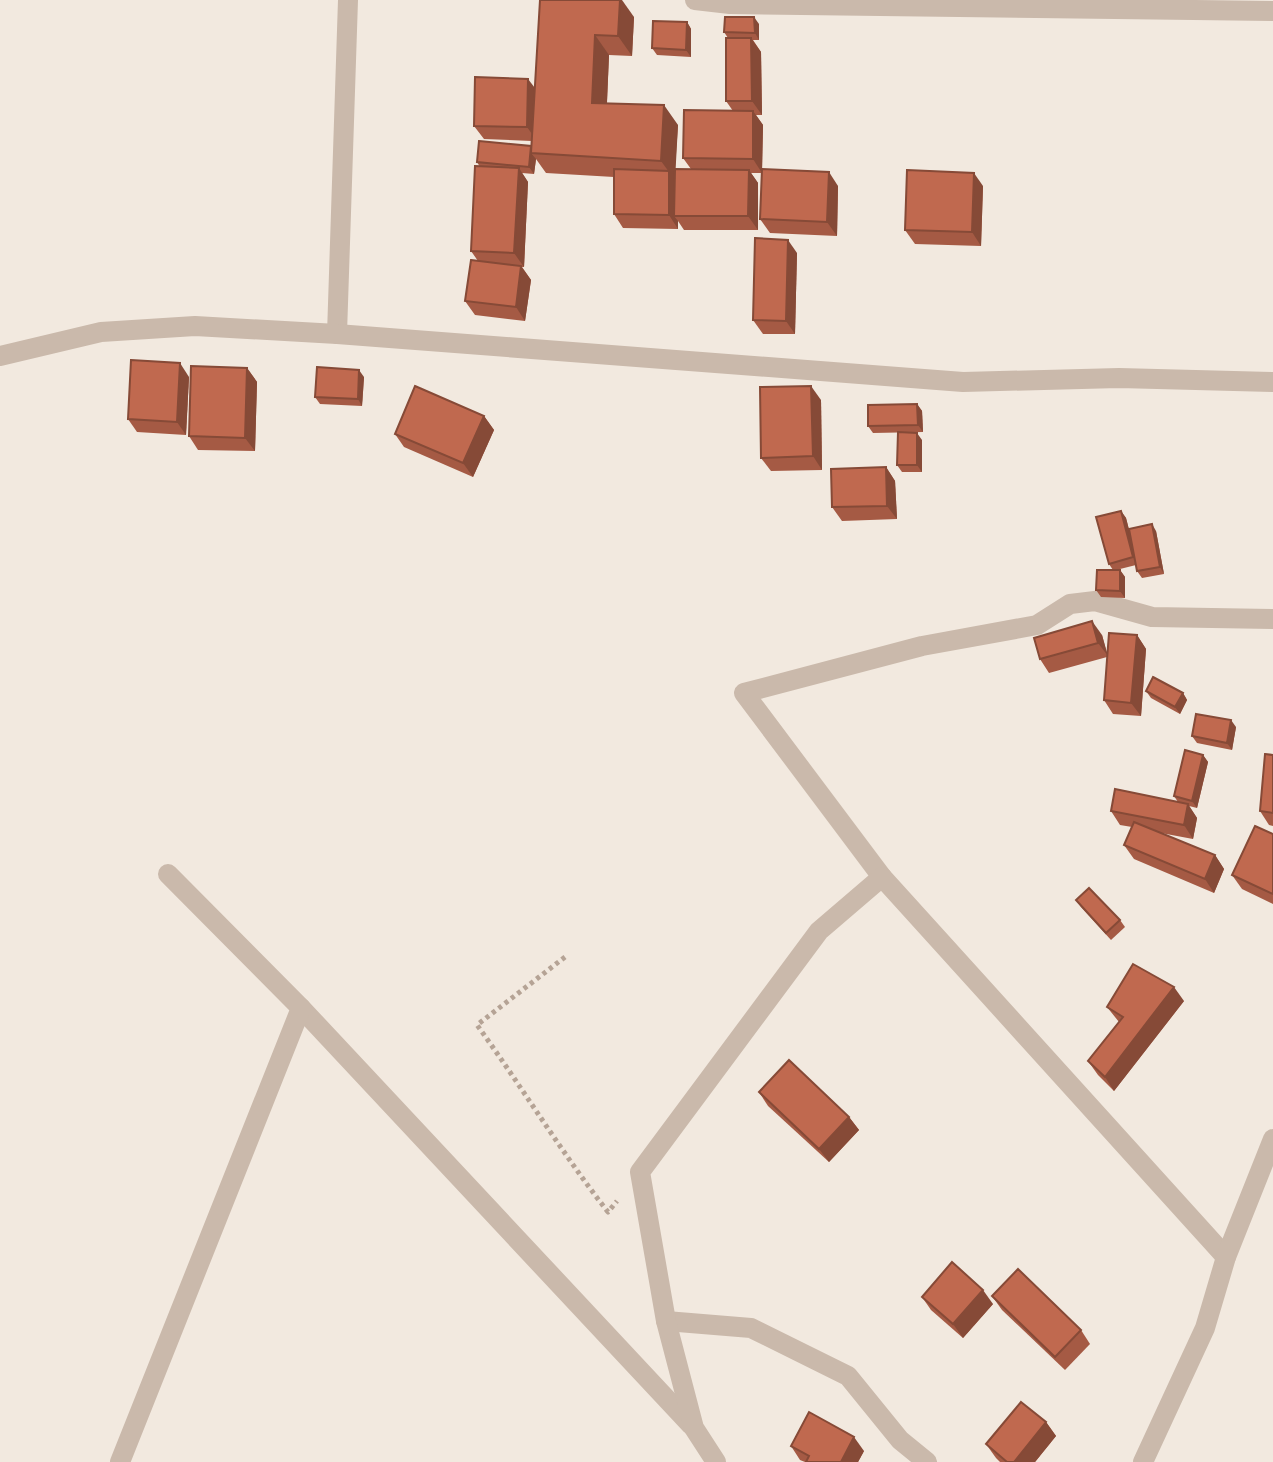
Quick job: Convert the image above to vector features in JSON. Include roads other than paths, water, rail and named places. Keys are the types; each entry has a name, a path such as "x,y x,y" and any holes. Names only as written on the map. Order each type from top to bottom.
{"street":[{"path":"337,334 348,0"},
{"path":"695,0 730,4 1273,11"},
{"path":"0,356 101,332 195,326 963,382 1119,378 1273,382"},
{"path":"1226,1257 882,877 744,693 922,646 1037,625 1070,604 1095,601 1152,617 1273,619"},
{"path":"168,874 301,1008 694,1428 716,1462"},
{"path":"694,1428 666,1321 640,1172 819,931 882,877"},
{"path":"120,1462 301,1008"},
{"path":"1143,1462 1205,1328 1226,1257 1273,1139"},
{"path":"666,1321 751,1328 848,1376 900,1440 927,1462"}]}
